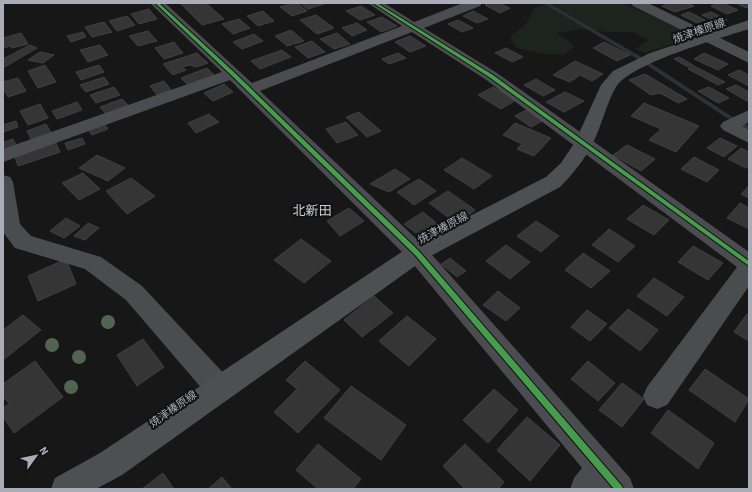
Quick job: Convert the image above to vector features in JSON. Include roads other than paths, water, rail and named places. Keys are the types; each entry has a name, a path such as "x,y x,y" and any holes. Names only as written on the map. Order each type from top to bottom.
{"main road":[{"name":"焼津榛原線","path":"66,489 111,464 364,288 417,253 553,182 568,167 584,143 609,86 619,74 655,56 749,24"}],"street":[{"path":"157,3 233,74 417,253 601,482"},
{"path":"375,3 491,76 749,264"},
{"path":"249,90 475,3"},
{"path":"638,3 749,58"},
{"path":"3,156 233,74"},
{"path":"749,115 729,126 749,136"},
{"path":"3,182 10,226 23,242 93,263 134,293 220,388"},
{"path":"657,396 749,268"}],"waterway":[{"path":"545,3 636,56 729,117 749,128"}],"district":[{"name":"北新田","path":"312,211"}]}
